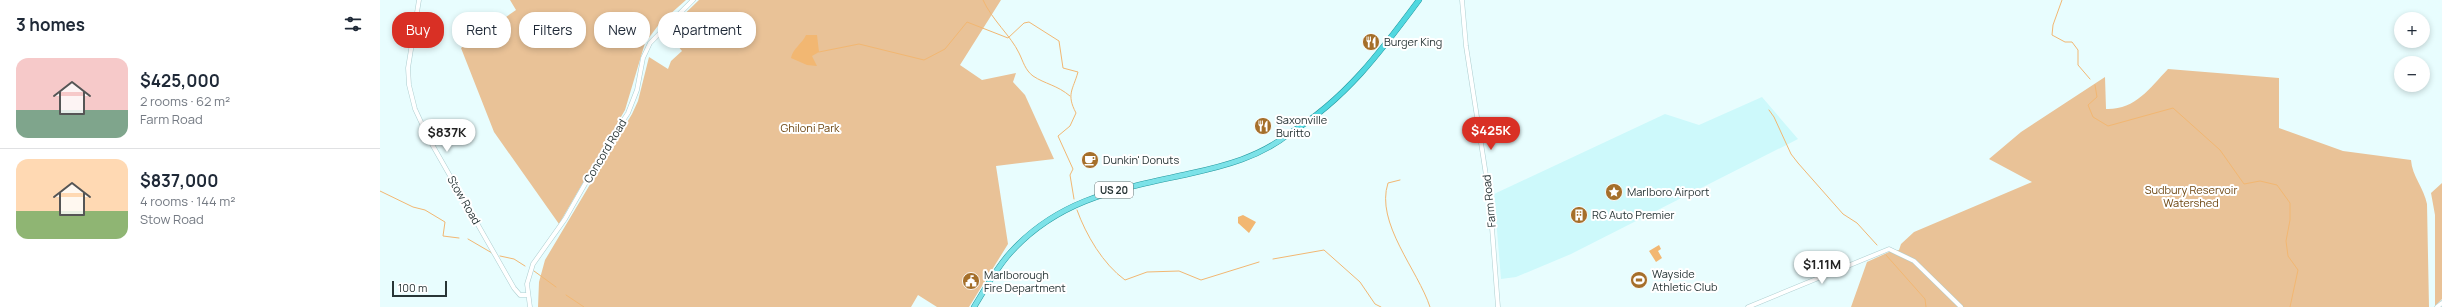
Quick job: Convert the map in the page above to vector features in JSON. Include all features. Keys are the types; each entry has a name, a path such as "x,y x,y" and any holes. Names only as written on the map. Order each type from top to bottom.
{"highway":[{"name":"US 20","path":"1290,133 1328,105 1367,68 1391,40 1419,0"}],"main road":[{"name":"US 20","path":"974,307 1011,252 1037,228 1071,206 1117,189 1238,162 1261,152 1290,133"}],"street":[{"name":"Stow Road","path":"419,0 408,68 409,85 415,109 429,139 514,288 520,295 528,295"},
{"name":"Concord Road","path":"530,307 528,277 533,264 565,219 632,106 646,50 661,30 693,0"},
{"name":"Farm Road","path":"1462,0 1466,50 1490,196 1498,307"},
{"path":"1748,307 1888,249 1900,253 1917,264 1961,307"},
{"path":"2437,307 2442,303"}],"shaded area":[{"path":"806,35 817,35 819,52 812,56 817,66 807,65 791,58 794,51"},
{"path":"1762,97 1798,139 1571,254 1516,277 1501,279 1494,194 1665,114 1699,125"},
{"path":"1243,215 1256,222 1249,233 1238,223 1238,217"},
{"path":"1659,245 1661,249 1658,251 1662,258 1656,262 1649,251"}],"green space":[{"path":"510,0 686,0 672,12 658,12 658,26 650,36 650,12 594,12 594,48 644,48 625,110 559,224 494,132 461,48 511,48 511,13 516,10"},
{"name":"Ghiloni Park","path":"699,0 1001,0 960,65 982,80 1016,73 1013,82 1025,95 1054,159 996,166 1008,244 969,307 937,307 918,295 911,307 538,307 539,282 545,260 632,114 638,101 649,57 668,69 671,61 682,51 680,48 756,48 756,12 687,12"},
{"name":"Sudbury Reservoir Watershed","path":"2168,69 2279,78 2279,128 2343,151 2411,160 2427,204 2429,307 1851,307 1867,262 1889,252 1899,250 1901,244 1914,232 2032,182 1989,159 2021,132 2105,77 2106,109 2116,108 2125,106 2141,97"},
{"path":"2442,183 2442,299 2435,306 2435,215 2431,193"}],"waterway":[{"path":"983,0 991,14 1016,47 1030,74 1060,89 1070,96"},
{"path":"2062,0 2053,25 2052,35 2065,42 2072,42 2078,50 2078,65 2090,79"},
{"path":"819,52 859,44 924,60 945,49 967,22 1008,38 1024,23 1029,22 1059,41 1063,68 1078,72 1071,92 1071,101 1076,113 1070,126 1058,136 1073,169 1070,175 1074,199"},
{"path":"2095,85 2097,97 2088,105 2093,117 2108,126 2173,108 2220,150 2244,184 2260,181 2277,185 2290,203 2290,220 2286,241 2288,256 2298,270 2290,307"},
{"path":"1769,110 1774,117 1791,154 1798,163 1843,214 1857,223 1877,245"},
{"path":"1400,180 1388,183 1386,198 1387,214 1392,230 1430,307"},
{"path":"380,191 413,207 425,210 445,222 443,236 459,238"},
{"path":"1077,210 1085,229 1096,248 1109,266 1125,280 1147,272 1179,271 1201,280 1259,262"},
{"path":"468,239 492,253"},
{"path":"1273,259 1324,250 1360,282 1375,304 1381,307"},
{"path":"1886,255 1925,299 1926,307"},
{"path":"500,256 514,259 525,266"},
{"path":"534,271 556,287"},
{"path":"566,295 584,307"}],"place":[{"name":"Burger King","path":"1371,42"},
{"name":"Saxonville Buritto","path":"1263,126"},
{"name":"Dunkin' Donuts","path":"1090,160"},
{"name":"Marlboro Airport","path":"1614,192"},
{"name":"RG Auto Premier","path":"1579,215"},
{"name":"Wayside Athletic Club","path":"1639,280"},
{"name":"Marlborough Fire Department","path":"971,281"}]}
